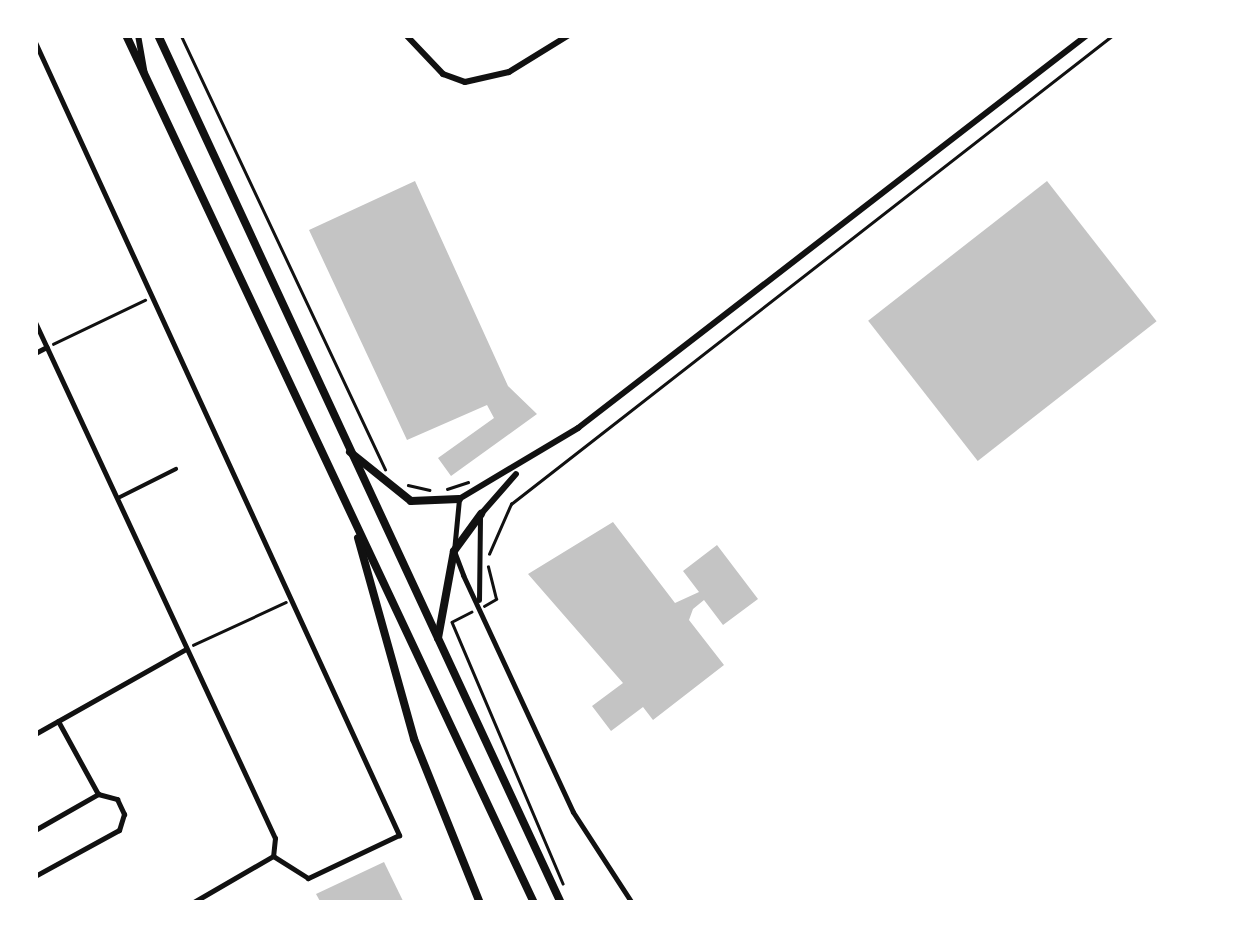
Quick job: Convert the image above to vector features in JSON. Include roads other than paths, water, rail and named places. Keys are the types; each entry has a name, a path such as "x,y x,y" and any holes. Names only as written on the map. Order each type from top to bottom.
{"highway":[{"path":"126,35 534,903"},
{"path":"158,35 346,449 564,899"},
{"path":"346,449 411,501 459,500"},
{"path":"437,642 454,551 481,514"},
{"path":"354,520 414,740 480,903"}],"street":[{"path":"138,35 144,74"},
{"path":"406,35 443,74 465,82 509,72 569,35"},
{"path":"632,903 573,812 454,551 459,500 520,469 1087,35"},
{"path":"35,42 399,834 308,878 273,856"},
{"path":"35,322 275,838 273,856"},
{"path":"35,353 47,347"},
{"path":"118,498 176,469"},
{"path":"481,608 473,574 481,514 520,469"},
{"path":"35,734 186,648"},
{"path":"35,876 119,830 122,806 98,794 58,721"},
{"path":"35,830 98,794"},
{"path":"192,903 273,856"}]}
